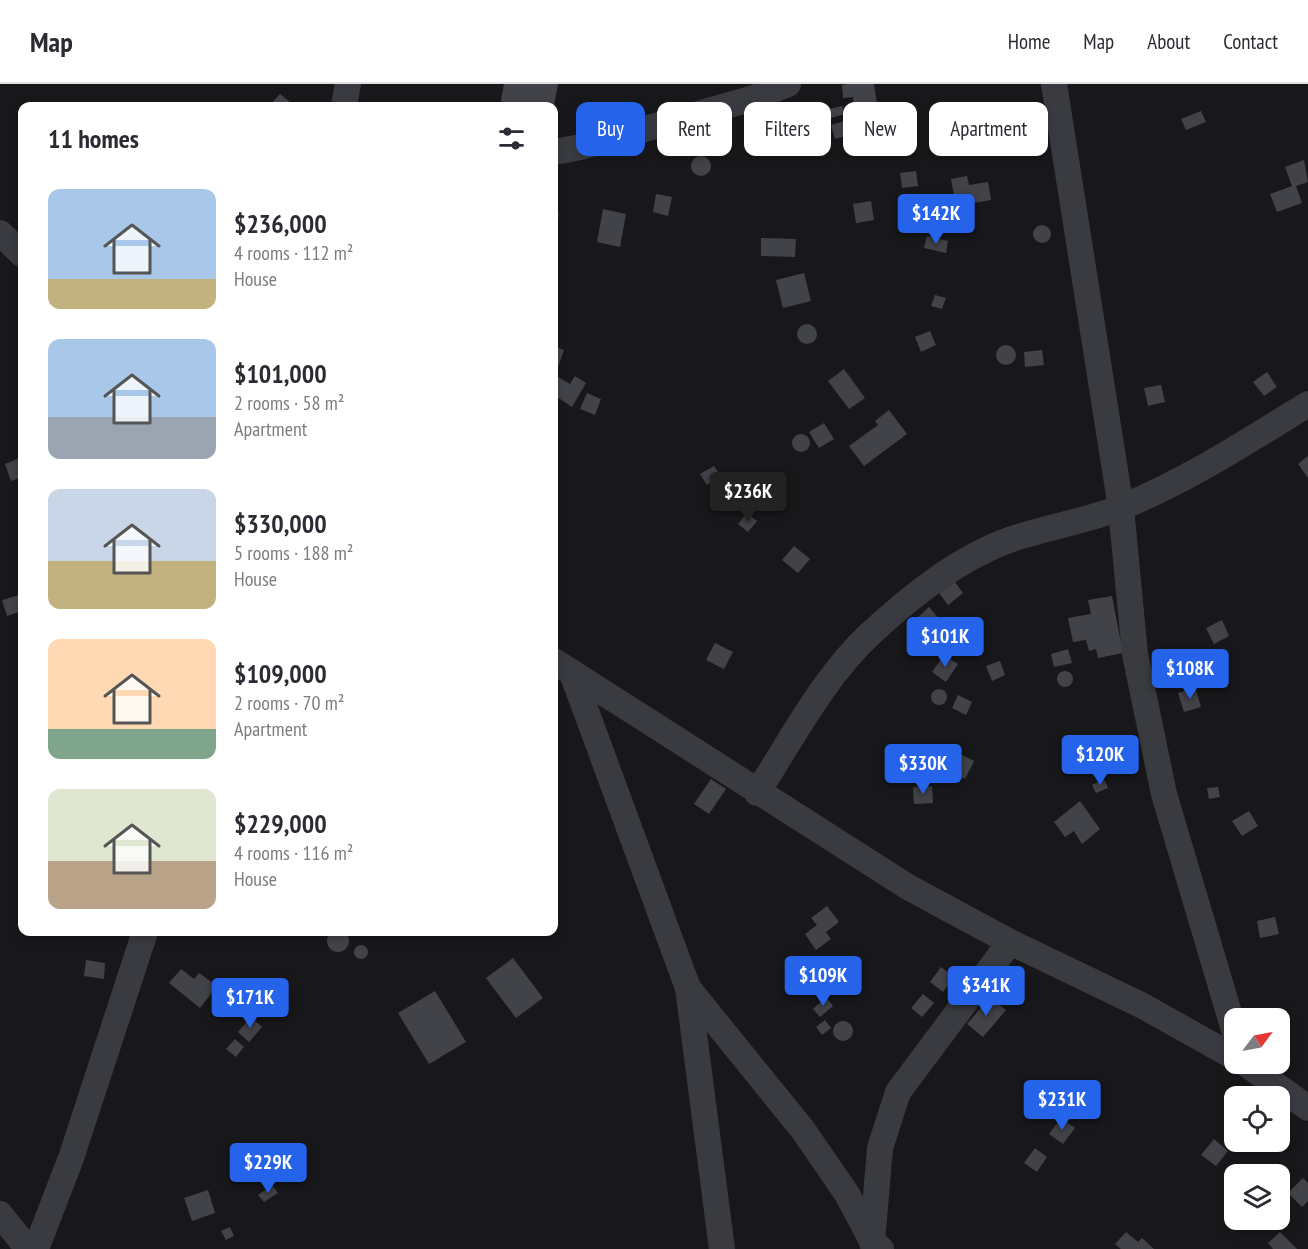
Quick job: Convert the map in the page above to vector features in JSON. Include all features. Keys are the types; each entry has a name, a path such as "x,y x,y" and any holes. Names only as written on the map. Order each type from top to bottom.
{"street":[{"path":"558,151 581,147 754,98 789,84"},
{"path":"1054,84 1121,507 1135,654 1164,794 1227,1008"},
{"path":"0,233 18,250"},
{"path":"758,793 830,680 869,635 932,583 964,562 1008,541 1121,507 1199,470 1308,404"},
{"path":"563,667 758,793 908,886 1010,942 1141,1005 1224,1051"},
{"path":"563,667 688,988 722,1249"},
{"path":"36,1249 71,1158 144,936"},
{"path":"875,1246 880,1148 898,1092 1010,942"},
{"path":"688,988 803,1130 847,1194 875,1246"},
{"path":"1260,1074 1308,1108"},
{"path":"0,1214 28,1249"}],"building":[{"path":"504,84 558,84 555,102 501,102"},
{"path":"874,84 877,102 854,102 853,97 843,98 842,85"},
{"path":"280,94 290,102 273,102"},
{"path":"842,106 843,115 831,118 831,109"},
{"path":"1201,111 1206,122 1186,130 1181,119"},
{"path":"843,121 843,137 835,139 831,125"},
{"path":"697,157 705,157 710,162 710,170 705,175 697,175 692,170 692,162"},
{"path":"1304,160 1308,182 1296,186 1302,203 1277,212 1270,194 1292,186 1285,167"},
{"path":"916,171 918,186 902,188 900,173"},
{"path":"967,176 969,185 988,182 991,200 956,206 951,179"},
{"path":"656,194 672,197 668,216 653,212"},
{"path":"871,201 874,220 856,223 853,204"},
{"path":"603,209 626,214 620,247 597,242"},
{"path":"1038,225 1046,225 1051,230 1049,241 1038,243 1033,238 1033,230"},
{"path":"927,236 948,241 946,253 924,248"},
{"path":"761,238 796,239 795,257 761,256"},
{"path":"804,273 811,301 783,308 776,280"},
{"path":"935,295 946,298 942,309 931,306"},
{"path":"807,324 814,327 817,334 814,341 807,344 800,341 797,334 800,327"},
{"path":"930,331 936,345 921,352 915,337"},
{"path":"1006,345 1013,348 1016,355 1013,362 1006,365 999,362 996,355 999,348"},
{"path":"558,348 564,350 558,367"},
{"path":"1042,350 1044,365 1025,367 1024,352"},
{"path":"844,369 865,398 849,409 828,381"},
{"path":"1267,372 1277,387 1264,396 1253,382"},
{"path":"575,376 586,383 572,407 558,398 558,377 570,384"},
{"path":"1161,385 1165,402 1148,406 1144,388"},
{"path":"587,393 601,399 595,415 580,409"},
{"path":"889,410 907,434 864,466 849,446 878,425 875,421"},
{"path":"824,423 834,439 819,448 809,432"},
{"path":"797,434 805,434 810,439 808,450 797,452 792,447 792,439"},
{"path":"1308,456 1308,478 1298,464"},
{"path":"18,459 18,478 11,481 5,464"},
{"path":"714,466 721,477 707,485 700,474"},
{"path":"747,513 757,521 748,532 738,524"},
{"path":"794,546 810,559 798,573 782,560"},
{"path":"955,582 963,593 948,605 939,593"},
{"path":"18,595 18,612 7,616 2,600"},
{"path":"1112,596 1123,653 1098,658 1096,649 1089,651 1086,640 1073,642 1068,618 1091,614 1088,600"},
{"path":"929,607 940,620 926,632 915,620"},
{"path":"1222,620 1229,636 1214,644 1206,628"},
{"path":"715,643 733,652 724,669 706,660"},
{"path":"1068,649 1072,663 1054,667 1051,654"},
{"path":"1217,650 1225,662 1214,670 1205,658"},
{"path":"944,655 958,664 946,682 932,672"},
{"path":"1000,661 1005,675 992,681 986,666"},
{"path":"1065,671 1071,673 1073,679 1071,685 1065,687 1059,685 1057,679 1059,673"},
{"path":"1195,687 1201,707 1184,712 1178,693"},
{"path":"939,689 945,691 947,697 945,703 939,705 933,703 931,697 933,691"},
{"path":"958,695 972,702 966,715 952,708"},
{"path":"1126,746 1134,763 1113,772 1106,755"},
{"path":"958,753 974,761 965,779 949,771"},
{"path":"711,779 726,789 709,814 694,804"},
{"path":"1104,779 1108,788 1096,793 1092,785"},
{"path":"932,786 933,803 914,804 913,787"},
{"path":"1218,787 1220,797 1209,799 1207,788"},
{"path":"1080,801 1100,829 1082,844 1074,831 1065,837 1054,822"},
{"path":"1249,811 1258,826 1242,836 1232,821"},
{"path":"827,906 839,922 826,932 831,939 816,950 805,934 817,925 811,918"},
{"path":"1275,917 1279,934 1260,938 1257,921"},
{"path":"328,936 348,937 346,949 338,952 330,949 327,941"},
{"path":"361,945 366,947 368,952 366,957 361,959 356,957 354,952 356,947"},
{"path":"513,958 543,998 516,1018 486,978"},
{"path":"86,960 105,963 104,979 84,976"},
{"path":"941,967 954,977 943,992 930,982"},
{"path":"181,969 194,979 199,973 217,986 200,1008 169,983"},
{"path":"435,991 466,1042 429,1064 398,1013"},
{"path":"923,994 934,1003 922,1017 911,1008"},
{"path":"826,997 833,1006 820,1017 813,1009"},
{"path":"990,997 1006,1010 983,1037 967,1024"},
{"path":"251,1017 262,1027 249,1042 238,1032"},
{"path":"825,1020 831,1028 822,1035 816,1027"},
{"path":"843,1021 850,1024 853,1031 850,1038 843,1041 836,1038 833,1031 836,1024"},
{"path":"235,1039 244,1047 236,1057 226,1049"},
{"path":"1061,1118 1075,1128 1063,1144 1049,1134"},
{"path":"1214,1139 1224,1148 1224,1152 1227,1152 1216,1166 1201,1155"},
{"path":"1035,1148 1047,1157 1037,1172 1024,1163"},
{"path":"1303,1178 1308,1183 1308,1201 1302,1207 1290,1195 1290,1191"},
{"path":"272,1185 278,1193 264,1202 258,1195"},
{"path":"208,1190 215,1213 192,1221 184,1198"},
{"path":"230,1227 234,1236 226,1240 221,1231"},
{"path":"1126,1232 1138,1242 1142,1238 1154,1249 1121,1249 1115,1244"},
{"path":"1280,1232 1297,1249 1273,1249 1268,1243"}]}
